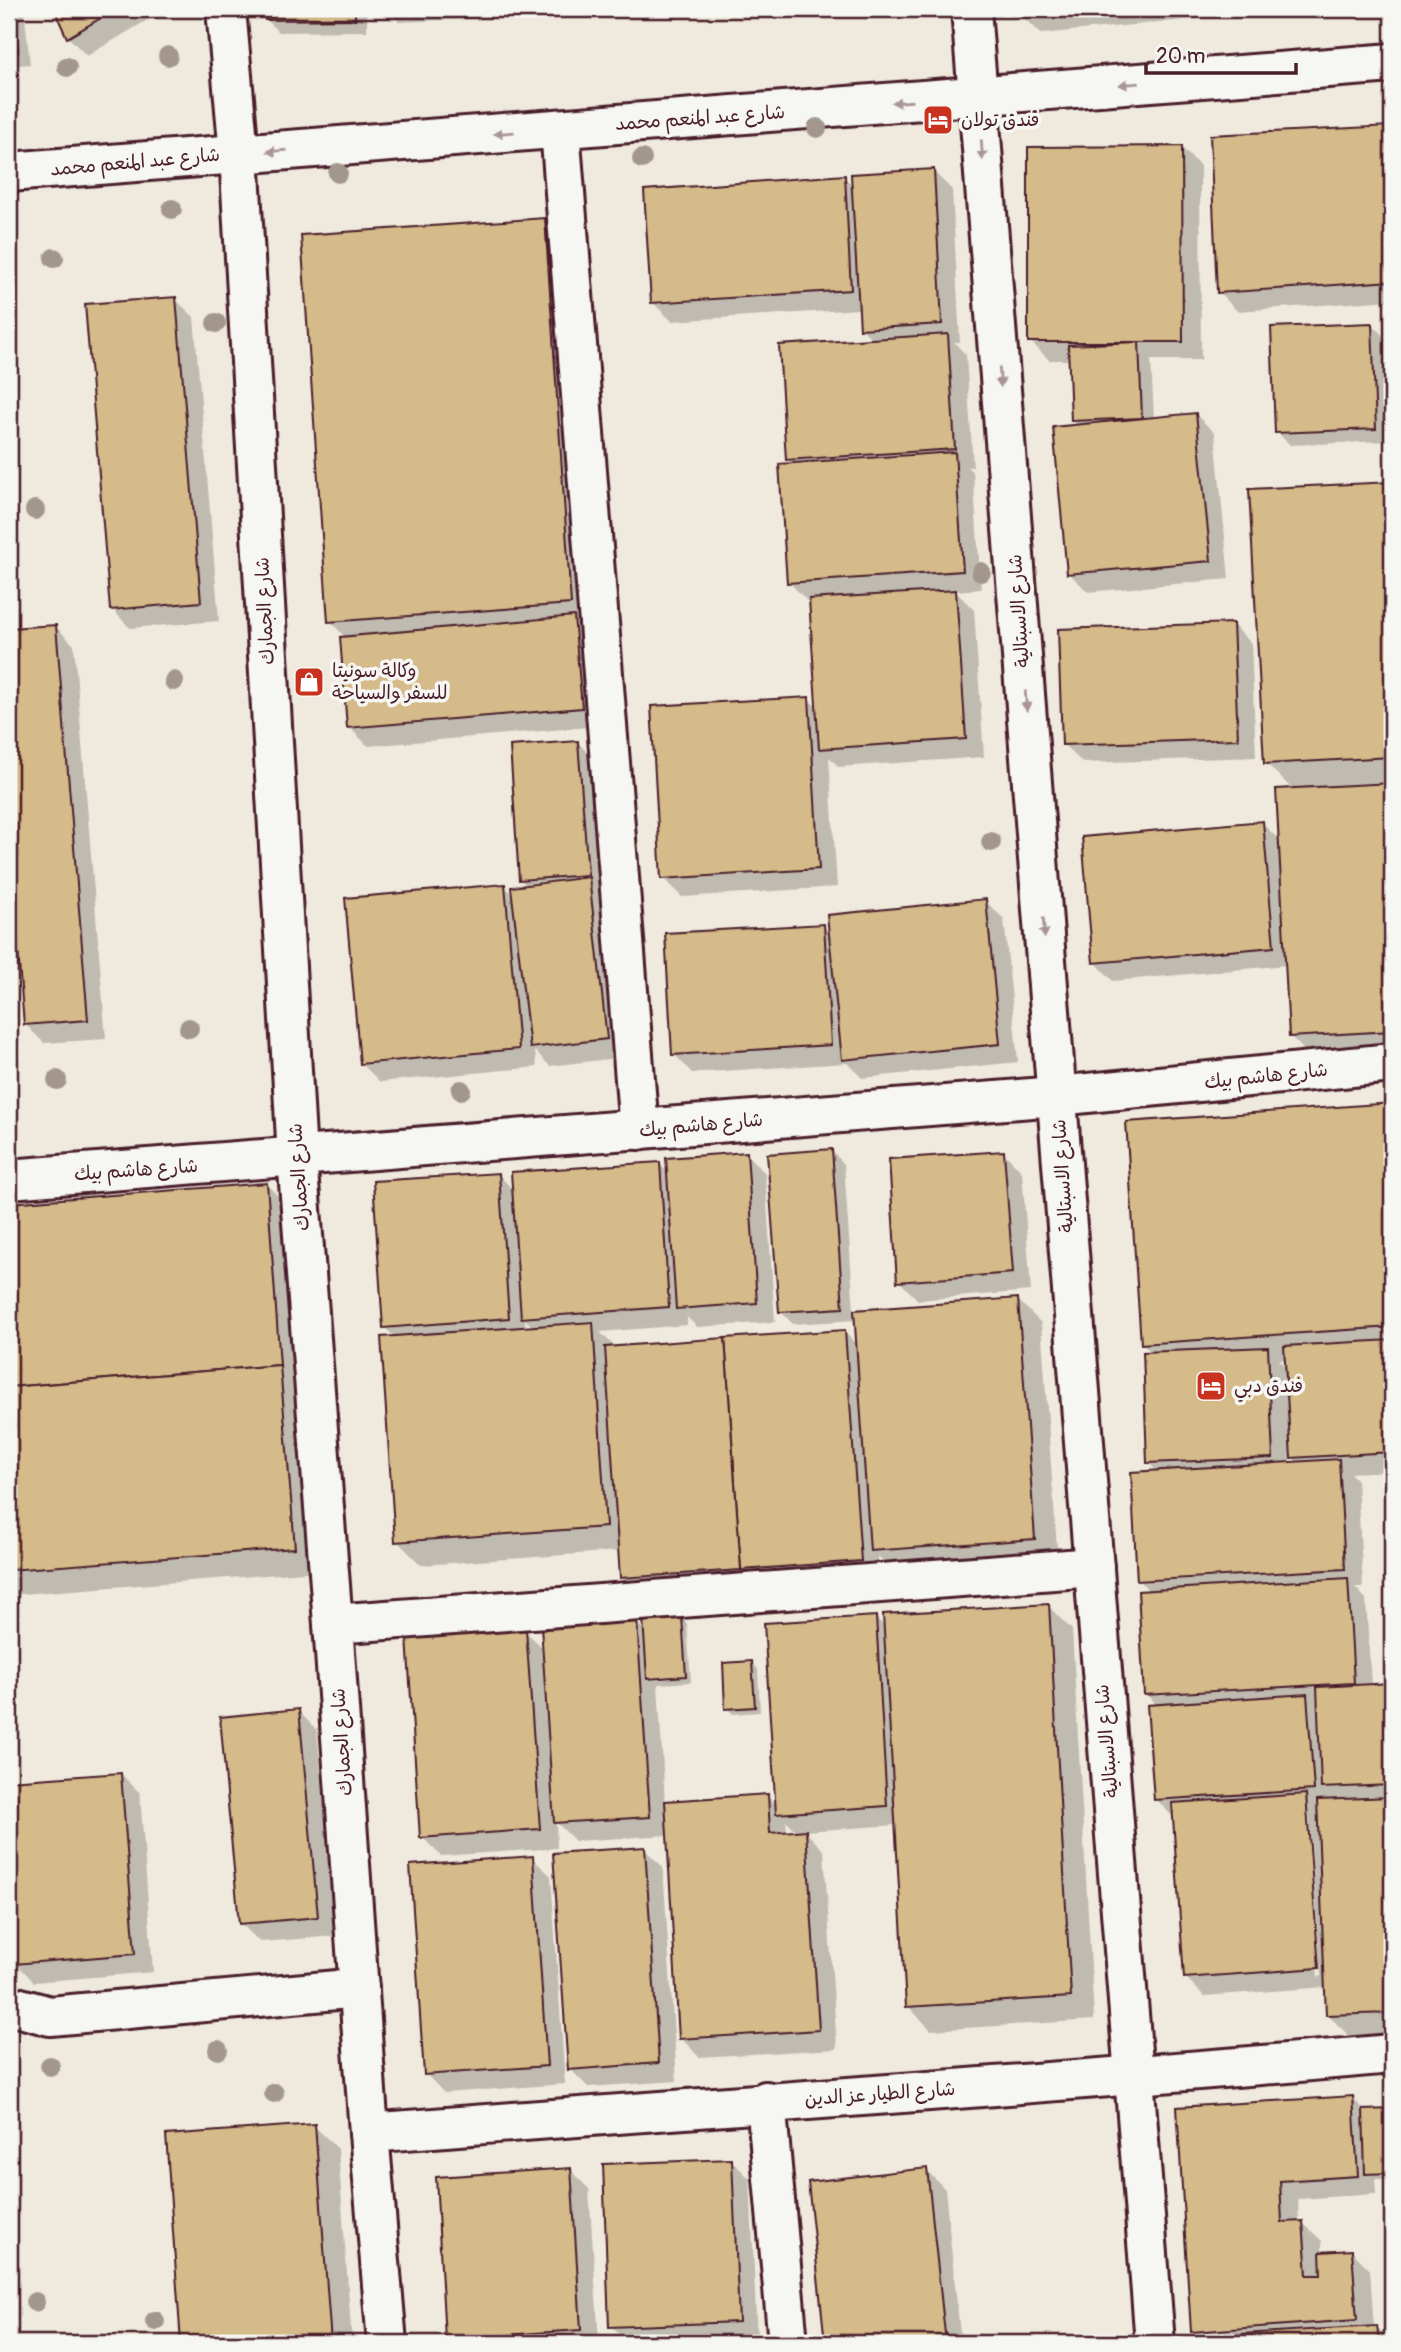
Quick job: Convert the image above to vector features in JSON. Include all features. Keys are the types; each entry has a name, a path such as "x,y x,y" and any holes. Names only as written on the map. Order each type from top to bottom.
{"street":[{"name":"شارع الجمارك","path":"226,9 239,154 297,1157 387,2343"},
{"name":"شارع الاسبتالية","path":"971,9 1155,2343"},
{"name":"شارع عبد المنعم محمد","path":"9,172 1392,63"},
{"path":"560,129 639,1130"},
{"name":"شارع هاشم بيك","path":"9,1179 1057,1096 1392,1063"},
{"path":"333,1623 1094,1567"},
{"path":"9,2005 50,2016 359,1988"},
{"name":"شارع الطيار عز الدين","path":"369,2133 766,2101 1134,2077 1392,2054"},
{"path":"766,2101 788,2343"}],"building":[{"path":"9,9 13,9 18,52 9,53"},
{"path":"54,9 116,9 67,38"},
{"path":"265,9 355,9 355,19 265,20"},
{"path":"1019,9 1092,9 1020,16"},
{"path":"1391,126 1392,281 1217,293 1210,135"},
{"path":"1182,146 1183,342 1028,342 1028,147"},
{"path":"934,169 942,324 860,329 851,174"},
{"path":"845,175 851,290 651,303 644,190"},
{"path":"545,218 571,604 328,622 301,235"},
{"path":"176,297 201,602 110,610 85,304"},
{"path":"1372,323 1376,429 1275,433 1271,327"},
{"path":"948,334 955,449 786,460 779,345"},
{"path":"1139,342 1142,418 1071,421 1068,345"},
{"path":"1196,413 1211,561 1067,574 1053,427"},
{"path":"955,452 963,571 787,583 779,464"},
{"path":"1392,482 1392,757 1264,764 1249,489"},
{"path":"956,590 966,739 819,749 809,599"},
{"path":"574,616 582,708 347,728 340,637"},
{"path":"1233,623 1238,739 1062,745 1058,629"},
{"path":"56,625 88,1020 24,1025 9,840 9,628"},
{"path":"809,697 819,869 661,879 651,706"},
{"path":"578,741 588,875 519,880 510,746"},
{"path":"1392,783 1392,1031 1289,1037 1276,789"},
{"path":"1263,821 1274,947 1093,963 1082,837"},
{"path":"589,877 607,1039 530,1048 511,887"},
{"path":"505,884 519,1049 360,1064 345,898"},
{"path":"986,899 1000,1044 842,1060 827,915"},
{"path":"824,924 831,1045 672,1055 665,933"},
{"path":"1392,1103 1392,1327 1141,1344 1126,1122"},
{"path":"832,1149 843,1308 779,1312 767,1154"},
{"path":"1004,1151 1013,1273 897,1282 889,1159"},
{"path":"747,1152 757,1303 676,1309 666,1158"},
{"path":"660,1162 669,1307 521,1318 511,1172"},
{"path":"499,1173 509,1318 383,1328 373,1181"},
{"path":"267,1183 280,1365 9,1387 9,1203"},
{"path":"1018,1298 1035,1539 870,1551 854,1310"},
{"path":"593,1322 606,1527 395,1542 381,1337"},
{"path":"845,1330 861,1561 741,1570 725,1338"},
{"path":"725,1338 741,1570 620,1578 605,1347"},
{"path":"1392,1340 1392,1452 1291,1458 1284,1346"},
{"path":"1268,1347 1273,1458 1147,1463 1143,1352"},
{"path":"280,1365 295,1548 9,1570 9,1387"},
{"path":"1339,1459 1345,1569 1137,1581 1131,1472"},
{"path":"1348,1578 1354,1683 1144,1695 1138,1591"},
{"path":"1049,1604 1071,1997 906,2007 883,1614"},
{"path":"682,1616 686,1676 647,1679 643,1618"},
{"path":"876,1616 887,1806 776,1814 764,1623"},
{"path":"637,1620 650,1817 554,1823 541,1626"},
{"path":"526,1629 540,1829 420,1838 407,1637"},
{"path":"752,1661 755,1707 725,1709 723,1663"},
{"path":"1392,1683 1392,1785 1321,1788 1317,1687"},
{"path":"1307,1694 1314,1790 1154,1800 1147,1705"},
{"path":"299,1709 318,1917 239,1924 220,1717"},
{"path":"121,1773 135,1954 14,1964 9,1892 9,1781"},
{"path":"768,1794 770,1833 806,1830 819,2030 679,2039 665,1801"},
{"path":"1306,1794 1319,1968 1184,1978 1172,1803"},
{"path":"1392,1797 1392,2013 1326,2015 1317,1800"},
{"path":"645,1847 659,2063 568,2070 553,1853"},
{"path":"533,1856 547,2066 424,2075 410,1865"},
{"path":"1353,2096 1358,2176 1280,2181 1282,2222 1303,2221 1307,2275 1321,2275 1320,2252 1352,2250 1357,2320 1191,2332 1177,2107"},
{"path":"1392,2109 1392,2173 1365,2174 1363,2110"},
{"path":"315,2124 331,2343 181,2343 166,2135"},
{"path":"732,2159 739,2322 609,2327 603,2164"},
{"path":"571,2168 581,2330 445,2339 436,2177"},
{"path":"927,2168 946,2343 825,2343 808,2182"},
{"path":"1377,2326 1379,2343 1207,2343 1206,2336"}],"place":[{"name":"فندق تولان","path":"938,120"},
{"name":"وكالة سونيتا للسفر والسياحة","path":"309,682"},
{"name":"فندق دبي","path":"1211,1386"}]}
